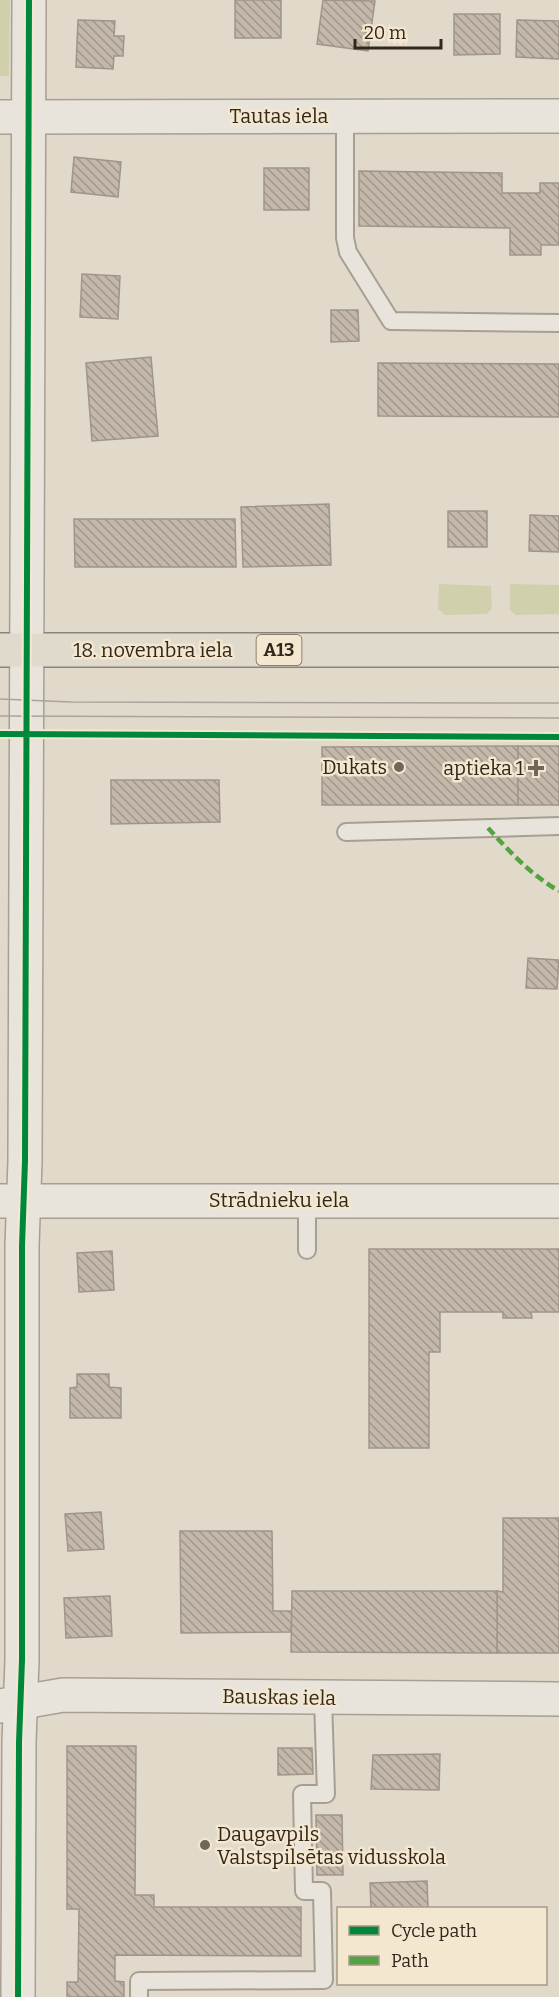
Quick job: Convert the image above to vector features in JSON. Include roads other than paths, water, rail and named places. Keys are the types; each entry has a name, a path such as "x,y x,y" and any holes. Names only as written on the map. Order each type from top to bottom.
{"main road":[{"name":"18. novembra iela","path":"14,650 559,650"}],"street":[{"path":"18,1997 10,1704 22,1246 12,1201 14,650 26,582 14,117 29,0"},
{"name":"Tautas iela","path":"14,117 559,116"},
{"name":"Strādnieku iela","path":"12,1201 559,1201"},
{"name":"Bauskas iela","path":"10,1704 63,1695 559,1699"}],"lane":[{"path":"345,116 345,238 348,252 391,321 559,323"},
{"path":"346,832 559,826"},
{"path":"307,1200 308,1250"},
{"path":"139,1997 139,1981 324,1980 322,1891 304,1891 302,1794 326,1794 323,1698"}],"tram line":[{"path":"0,699 71,702 559,703"},
{"path":"0,716 559,718"}],"place":[{"name":"Dukats","path":"399,767"},
{"name":"aptieka 1","path":"536,768"},
{"name":"Daugavpils Valstspilsētas vidusskola","path":"205,1845"}]}
